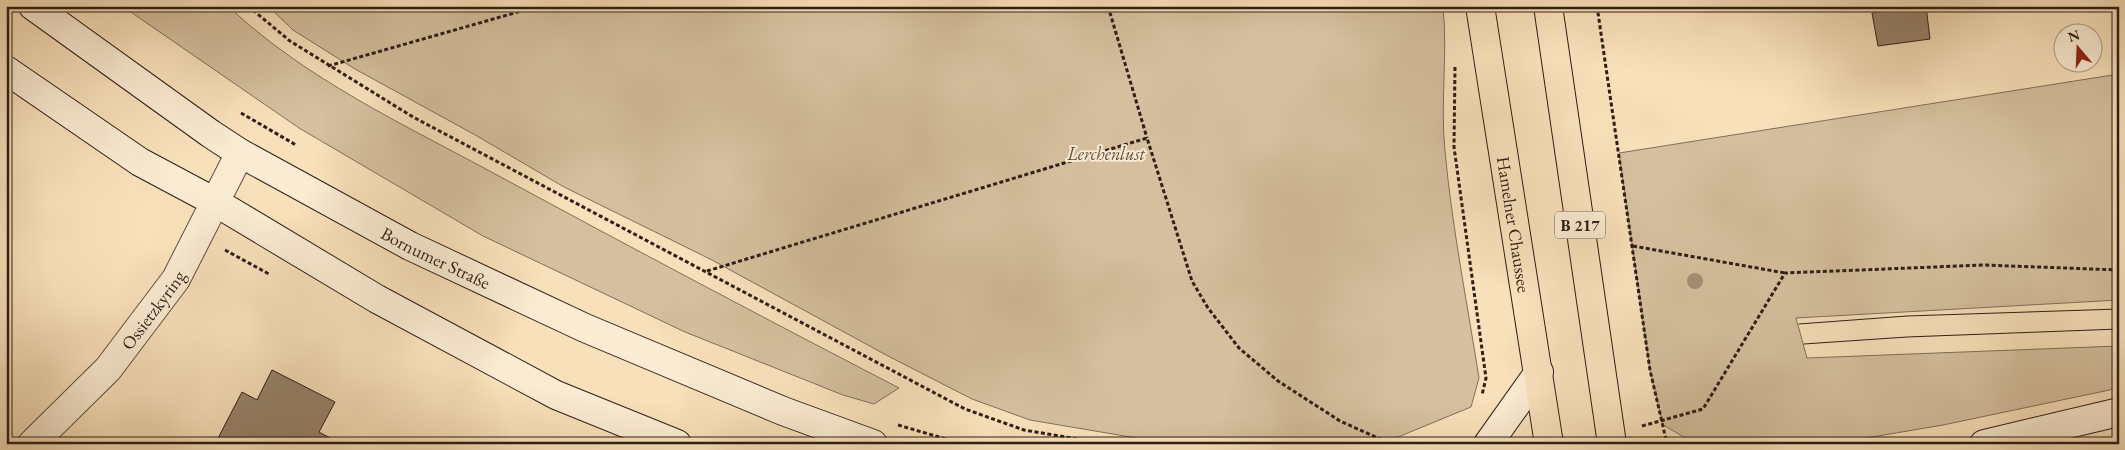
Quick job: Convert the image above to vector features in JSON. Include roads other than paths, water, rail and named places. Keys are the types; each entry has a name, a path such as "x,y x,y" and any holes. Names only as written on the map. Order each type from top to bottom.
{"main road":[{"name":"Bornumer Straße","path":"32,6 210,134 240,153 410,246 585,328 783,411 873,444"},
{"name":"Hamelner Chaussee","path":"1480,6 1549,444"},
{"name":"B 217","path":"1548,6 1612,444"},
{"path":"6,70 140,162 214,202 377,300 556,395 677,444"},
{"name":"Ossietzkyring","path":"32,444 108,369 176,279 240,153"},
{"path":"1488,444 1538,372"},
{"path":"1984,444 2119,412"}],"tram line":[{"path":"1799,324 1907,316 2119,309"},
{"path":"1804,344 1907,337 2119,329"}],"park label":[{"name":"Lerchenlust","path":"1106,153"}]}
